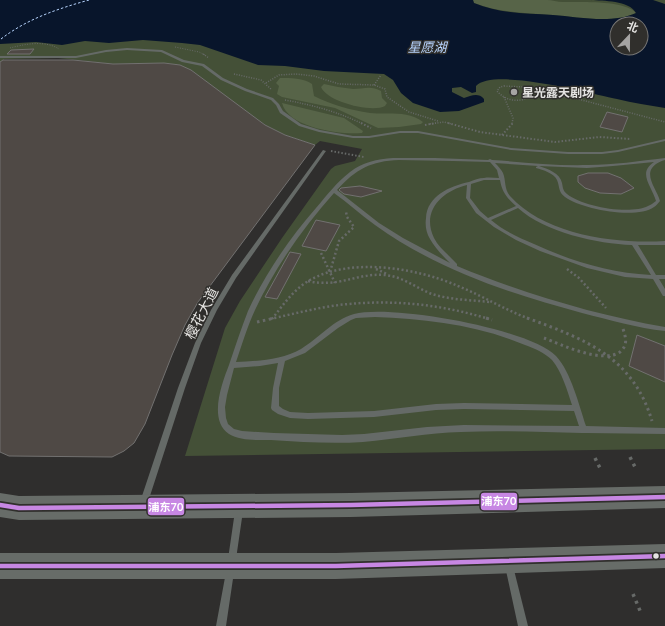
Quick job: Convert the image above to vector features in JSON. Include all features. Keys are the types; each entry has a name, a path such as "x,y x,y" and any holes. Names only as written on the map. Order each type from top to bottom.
{"street":[{"path":"0,505 19,508 351,505 665,497"},
{"path":"0,566 336,566 665,556"}],"lane":[{"path":"0,57 76,57 106,51 127,49 162,51 183,61 203,65 222,79 246,90 272,99 276,102 281,112 285,116 300,125 320,132 342,135 368,137 400,132 418,132 511,149 561,153 612,151 665,140"},
{"name":"樱花大道","path":"142,507 183,383 208,320 243,264 324,151"},
{"path":"663,159 607,167 561,167 490,160 449,158 373,162 356,169 334,190 292,240 276,264 243,329 222,401 221,410 225,425 231,431 244,434 332,439 461,428 665,431"},
{"path":"527,164 543,168 555,176 559,180 561,190 571,199 595,208 630,211 646,208 656,203 658,200 649,183 648,176 651,166 663,159"},
{"path":"490,160 498,169 503,189 519,206 541,220 578,235 600,240 635,245 665,243"},
{"path":"458,268 431,235 427,218 433,204 441,195 462,184 484,179 501,179"},
{"path":"469,183 467,188 467,198 471,205 488,220 515,238 568,261 601,270 665,277"},
{"path":"334,190 348,202 396,236 480,278 540,299 615,319 665,330"},
{"path":"488,220 519,206"},
{"path":"635,245 665,294"},
{"path":"232,365 256,364 282,360 303,351 344,321 356,316 393,315 435,319 490,331 519,340 553,357 560,366 584,430"},
{"path":"282,360 276,388 276,408 281,412 290,415 308,416 374,414 436,407 464,406 576,408"},
{"path":"221,626 240,506"},
{"path":"508,561 522,626"}],"path":[{"path":"4,50 22,45 44,44 55,46 63,51"},
{"path":"171,47 199,52 207,56 211,62"},
{"path":"227,74 249,76 266,83 270,86 272,93"},
{"path":"266,83 280,75 296,74 319,77 339,84 374,85 385,89 387,97 409,112 444,122 502,135 533,140 554,142 599,137 633,139"},
{"path":"374,85 381,76"},
{"path":"502,135 512,127 514,122 504,97 497,91 500,87 515,86 527,90 578,99 665,122"},
{"path":"504,97 517,100 527,99 531,95 527,90"},
{"path":"284,100 313,105 343,114 375,130"},
{"path":"419,126 436,122 444,122"},
{"path":"324,151 336,150 358,155"},
{"path":"330,272 339,241 354,227 347,217 346,210 348,202"},
{"path":"321,253 335,283"},
{"path":"564,267 579,278 596,295 615,319"},
{"path":"374,268 395,277"},
{"path":"272,319 293,293 307,281 330,272 349,269 374,268 406,271 451,282 505,309 567,333 590,344 606,355 626,372 640,390 649,408 654,430"},
{"path":"307,281 320,284 335,283 372,274 386,275 402,279 433,294 448,298 492,302"},
{"path":"630,457 635,467"},
{"path":"595,458 600,468"},
{"path":"633,594 641,614"}],"green space":[{"path":"0,0 665,0 665,449 185,456 225,328 240,301 331,169 335,166 355,161 362,149 320,141 315,145 285,135 265,125 180,65 164,63 113,64 58,58 4,59 0,67"},
{"path":"473,0 547,0 561,2 591,2 623,6 636,13 627,16 609,16 609,19 595,19 503,11 474,3"},
{"path":"280,78 297,79 309,82 312,84 314,96 341,107 370,113 404,114 417,118 423,122 421,124 399,127 378,128 335,108 282,97 277,94 279,86 276,83"},
{"path":"324,84 353,89 377,89 381,91 382,98 387,103 385,106 379,108 350,105 332,97 325,92 321,87"},
{"path":"282,103 344,118 363,131 362,133 341,133 304,124 294,119 286,112"}],"water":[{"name":"星愿湖","path":"0,0 473,0 474,3 484,7 503,11 595,19 609,19 609,56 649,56 649,16 627,16 636,13 633,9 622,3 591,0 653,0 665,4 665,108 522,80 502,79 486,81 476,86 476,92 472,93 461,87 452,88 452,92 464,98 477,95 484,99 484,102 459,111 440,112 413,103 401,93 393,80 384,74 324,71 285,66 258,65 200,45 182,43 143,40 109,43 85,41 62,45 36,42 0,44"}],"building":[{"path":"34,49 30,54 7,54 11,50"},
{"path":"3,60 73,60 113,64 164,63 180,65 191,70 265,125 285,135 315,145 198,302 185,325 145,424 134,443 124,451 112,457 9,456 0,452 0,62"},
{"path":"607,112 628,117 622,132 600,127"},
{"path":"588,173 608,173 621,178 634,188 621,194 600,193 585,188 578,182 578,176"},
{"path":"360,186 382,191 361,197 344,194 339,190 341,188"},
{"path":"316,220 340,225 326,251 302,246"},
{"path":"290,252 301,254 277,299 265,297"},
{"path":"637,335 665,346 665,382 629,366"}],"ferry route":[{"path":"1,39 21,26 43,15 89,0"}],"transit line":[{"name":"浦东70","path":"0,505 19,508 351,505 665,497"},
{"name":"浦东70","path":"0,566 336,566 665,556"}],"place":[{"name":"星光露天剧场","path":"514,92"}]}
